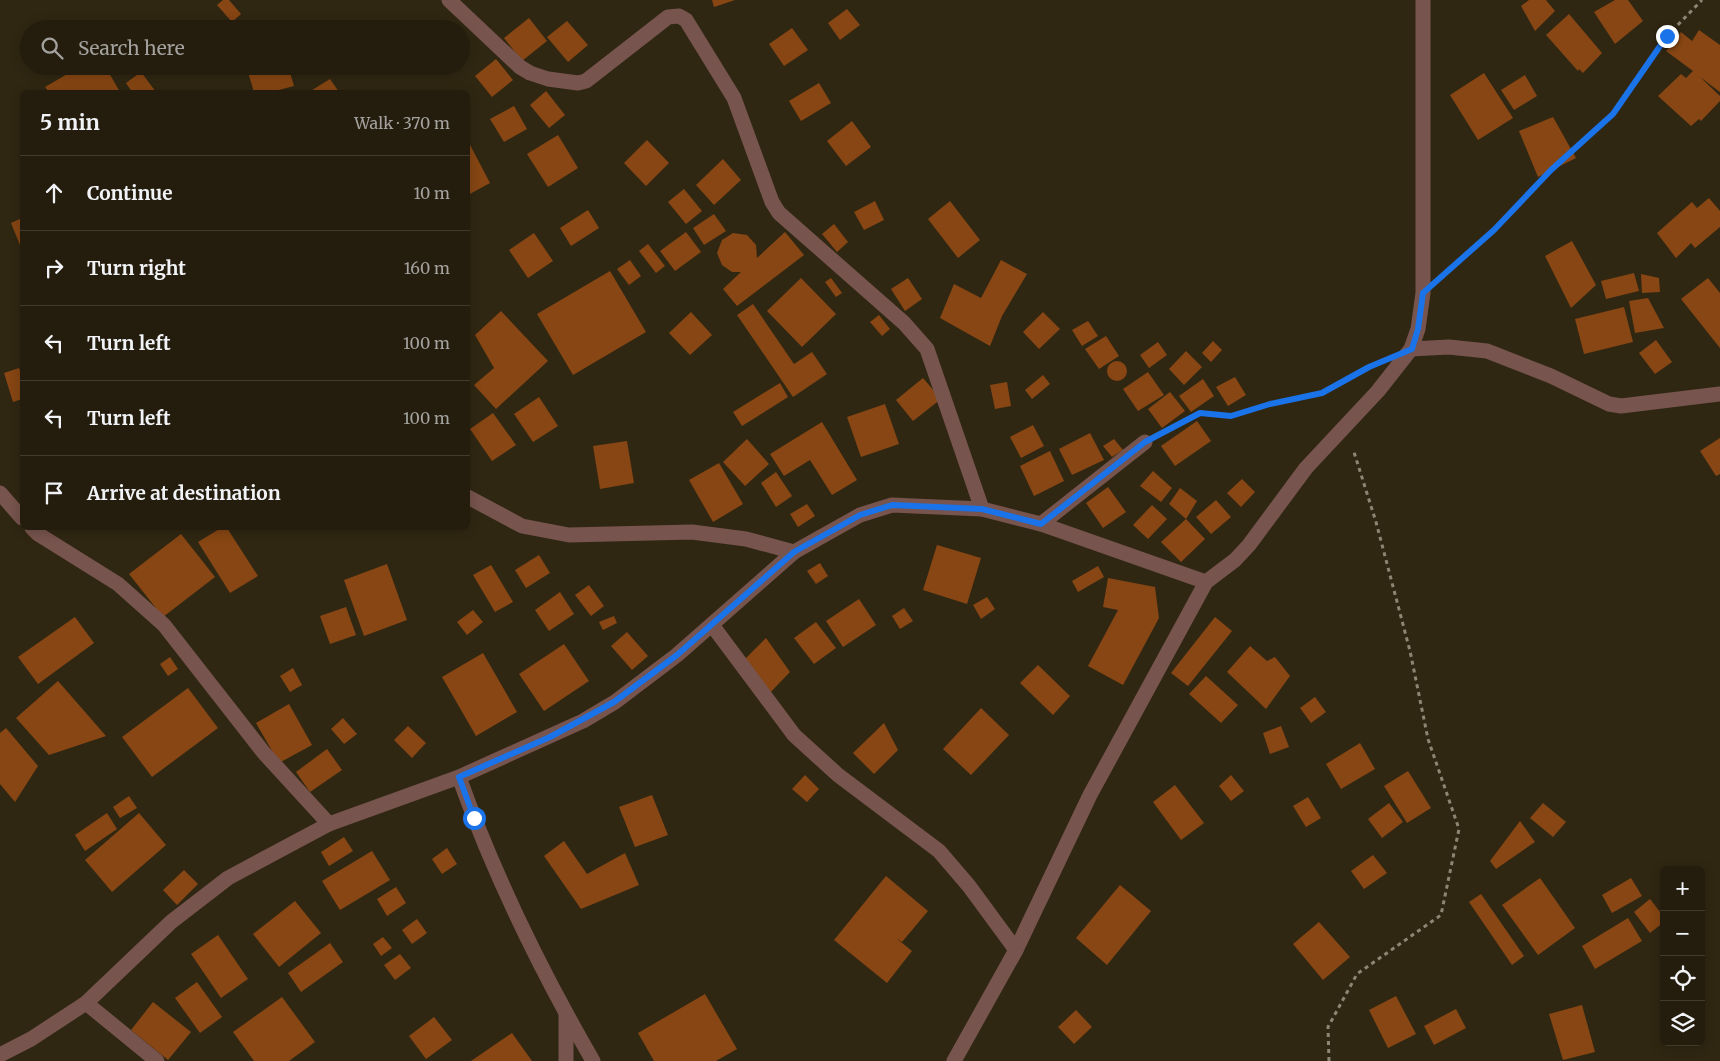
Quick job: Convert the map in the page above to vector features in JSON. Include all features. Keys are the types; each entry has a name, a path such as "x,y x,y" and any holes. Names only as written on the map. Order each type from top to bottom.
{"street":[{"path":"448,0 469,20"},
{"path":"954,1061 1016,950 1090,795 1206,582 1235,560 1249,545 1306,468 1378,391 1412,349 1418,329 1423,293 1423,0"},
{"path":"470,20 520,67 530,73 548,79 578,83 586,80 668,17 679,16 686,20 734,98 772,202 779,212 910,329 927,349 982,509"},
{"path":"1412,349 1449,347 1487,352 1550,376 1609,404 1622,406 1720,394"},
{"path":"1041,524 1145,442"},
{"path":"0,493 20,516"},
{"path":"470,498 522,526 569,535 692,532 746,539 794,552"},
{"path":"0,1055 31,1039 86,1003 202,897 236,874 329,824 459,777 550,737 607,707 677,655 794,552 860,515 892,505 982,509 1041,524 1206,582"},
{"path":"34,530 86,566 118,584 164,625 264,753 329,824"},
{"path":"712,625 794,734 838,775 938,851 969,886 1016,950"},
{"path":"459,777 490,858 566,1013 593,1061"},
{"path":"86,1003 157,1061"},
{"path":"566,1013 566,1061"}],"path":[{"path":"1423,293 1494,230 1551,170 1613,114 1667,36 1702,0"},
{"path":"1145,442 1200,413 1231,416 1270,404 1322,393 1369,367"},
{"path":"1330,1061 1328,1027 1357,974 1441,915 1459,829 1428,739 1410,651 1376,522 1346,425"}],"building":[{"path":"223,0 229,0 241,14 234,20 230,20 217,5"},
{"path":"712,0 735,0 714,7"},
{"path":"1529,0 1546,0 1555,11 1535,31 1521,6"},
{"path":"1615,0 1628,0 1643,21 1615,44 1594,12"},
{"path":"847,9 860,25 840,40 828,23"},
{"path":"1569,14 1602,53 1583,73 1579,69 1578,71 1546,35"},
{"path":"529,18 547,41 522,61 504,38"},
{"path":"567,21 588,45 568,62 547,37"},
{"path":"792,28 808,50 784,66 769,44"},
{"path":"1699,30 1720,45 1720,92 1700,77 1720,96 1720,101 1701,121 1699,119 1691,126 1658,96 1681,74 1686,78 1693,71 1666,51 1681,32 1692,41"},
{"path":"496,59 513,80 492,97 475,76"},
{"path":"1484,73 1513,118 1478,140 1450,95"},
{"path":"66,75 110,75 119,90 47,90 45,87"},
{"path":"137,75 143,75 154,90 131,90 126,83"},
{"path":"249,75 291,75 294,86 279,90 253,90"},
{"path":"1525,75 1537,96 1514,110 1501,90"},
{"path":"330,79 338,90 312,90"},
{"path":"819,83 831,103 801,121 789,101"},
{"path":"546,91 565,115 549,128 530,105"},
{"path":"514,106 527,129 504,142 490,119"},
{"path":"1553,117 1576,158 1538,177 1519,131"},
{"path":"852,121 871,147 846,166 827,141"},
{"path":"558,135 578,168 548,187 527,154"},
{"path":"647,140 669,163 646,186 624,163"},
{"path":"470,145 490,183 470,194"},
{"path":"723,159 741,180 714,205 696,185"},
{"path":"684,189 702,211 686,224 668,202"},
{"path":"1709,198 1720,211 1720,227 1695,248 1691,243 1676,258 1657,233 1692,202 1697,208"},
{"path":"875,201 884,220 864,230 854,212"},
{"path":"950,201 980,240 958,258 928,219"},
{"path":"588,210 599,228 571,246 560,228"},
{"path":"714,214 726,231 704,245 693,228"},
{"path":"20,219 20,245 11,223"},
{"path":"834,224 848,242 837,252 822,234"},
{"path":"686,232 701,252 675,271 660,251"},
{"path":"785,232 804,255 737,306 723,289 741,272 732,272 722,265 717,253 722,240 733,233 747,235 756,245 757,258"},
{"path":"534,233 553,261 528,278 509,250"},
{"path":"1572,241 1596,285 1571,308 1545,256"},
{"path":"648,244 665,266 656,273 639,251"},
{"path":"630,260 641,276 629,285 617,269"},
{"path":"1001,260 1027,274 1002,316 990,346 940,318 954,284 981,298"},
{"path":"610,271 646,332 573,375 537,314"},
{"path":"1634,273 1639,291 1606,299 1601,281"},
{"path":"1641,274 1659,278 1660,292 1642,293"},
{"path":"801,278 836,314 802,347 767,311"},
{"path":"831,278 842,293 836,297 825,282"},
{"path":"908,278 922,299 905,311 891,289"},
{"path":"1708,278 1720,293 1720,348 1681,299"},
{"path":"1648,298 1664,328 1635,333 1629,301"},
{"path":"753,304 794,364 812,352 827,374 793,397 737,315"},
{"path":"1624,307 1633,342 1584,354 1575,319"},
{"path":"501,311 548,361 496,409 474,385 494,368 475,335"},
{"path":"691,312 712,335 690,355 669,333"},
{"path":"1043,312 1060,329 1039,349 1023,332"},
{"path":"879,315 890,329 882,336 870,322"},
{"path":"1088,321 1098,336 1082,346 1072,330"},
{"path":"1106,336 1119,356 1099,369 1085,349"},
{"path":"1656,340 1672,362 1655,374 1639,353"},
{"path":"1213,341 1222,350 1211,362 1202,353"},
{"path":"1158,342 1167,355 1149,368 1140,355"},
{"path":"1186,351 1202,367 1184,385 1169,369"},
{"path":"1117,361 1124,364 1127,371 1124,378 1117,381 1110,378 1107,371 1110,364"},
{"path":"19,368 20,400 13,402 4,373"},
{"path":"1148,372 1164,395 1138,411 1123,389"},
{"path":"1043,375 1050,384 1032,399 1025,390"},
{"path":"1235,377 1246,395 1228,406 1216,387"},
{"path":"923,378 941,399 913,421 896,400"},
{"path":"1203,379 1214,396 1191,412 1179,396"},
{"path":"1007,382 1011,406 995,409 990,385"},
{"path":"780,383 788,397 742,426 733,412"},
{"path":"1170,392 1185,411 1162,428 1148,409"},
{"path":"539,397 558,426 533,442 514,414"},
{"path":"885,404 899,444 861,457 847,417"},
{"path":"493,413 516,445 492,461 470,429"},
{"path":"1197,421 1211,441 1175,466 1161,446"},
{"path":"822,422 857,480 832,495 810,460 784,476 770,454"},
{"path":"1033,425 1044,446 1021,458 1010,437"},
{"path":"1090,433 1104,460 1072,475 1059,449"},
{"path":"1720,438 1720,474 1716,476 1700,451"},
{"path":"747,439 769,464 745,486 723,462"},
{"path":"1114,439 1123,450 1112,457 1103,446"},
{"path":"627,441 634,483 600,489 593,446"},
{"path":"1050,451 1064,481 1034,496 1020,466"},
{"path":"719,463 743,504 713,522 689,480"},
{"path":"1153,471 1172,488 1161,502 1140,486"},
{"path":"776,472 792,496 776,507 761,483"},
{"path":"1242,479 1255,492 1241,507 1227,493"},
{"path":"1108,487 1126,512 1103,528 1086,503"},
{"path":"1180,488 1197,501 1186,519 1169,504"},
{"path":"1216,500 1231,517 1211,534 1196,517"},
{"path":"807,504 815,516 798,527 790,514"},
{"path":"1152,505 1167,519 1148,539 1133,525"},
{"path":"1186,519 1205,539 1181,562 1161,542"},
{"path":"218,530 228,530 258,576 230,593 198,542"},
{"path":"181,534 215,577 163,617 129,574"},
{"path":"937,545 981,558 967,604 923,590"},
{"path":"539,555 550,573 526,588 515,570"},
{"path":"820,563 828,576 816,584 807,571"},
{"path":"387,564 407,620 364,636 344,580"},
{"path":"491,565 513,602 495,612 473,575"},
{"path":"1098,566 1104,577 1078,592 1072,581"},
{"path":"1108,578 1155,587 1159,618 1123,685 1088,666 1118,610 1103,607"},
{"path":"589,585 604,606 591,616 575,595"},
{"path":"560,592 574,614 549,631 535,610"},
{"path":"987,597 995,609 981,619 973,605"},
{"path":"859,599 876,625 843,647 826,621"},
{"path":"346,607 356,635 330,644 320,616"},
{"path":"904,608 913,621 900,629 892,616"},
{"path":"473,610 483,622 467,635 457,622"},
{"path":"614,616 617,623 603,630 599,622"},
{"path":"75,617 94,643 38,684 18,657"},
{"path":"1215,617 1232,631 1188,686 1171,673"},
{"path":"816,622 836,648 814,664 794,638"},
{"path":"627,632 648,656 632,670 611,646"},
{"path":"766,638 790,672 766,697 741,663"},
{"path":"564,644 589,681 544,711 519,674"},
{"path":"1250,646 1267,661 1275,657 1290,676 1266,709 1227,672"},
{"path":"483,653 517,712 476,736 442,677"},
{"path":"170,657 178,669 168,676 160,664"},
{"path":"1038,665 1070,696 1053,715 1020,683"},
{"path":"293,668 302,685 290,692 280,676"},
{"path":"1206,676 1238,705 1221,723 1189,694"},
{"path":"58,681 106,736 49,755 16,718"},
{"path":"188,688 218,728 152,777 122,737"},
{"path":"1315,697 1326,712 1311,723 1300,708"},
{"path":"289,704 312,745 279,763 256,723"},
{"path":"981,708 1009,735 971,775 943,749"},
{"path":"343,718 357,734 344,744 331,729"},
{"path":"884,723 898,750 874,774 853,753"},
{"path":"408,726 426,743 412,758 394,740"},
{"path":"1281,726 1289,747 1270,754 1263,733"},
{"path":"6,728 38,766 15,802 0,784 0,733"},
{"path":"1360,743 1375,769 1341,789 1326,764"},
{"path":"327,749 342,770 310,792 296,772"},
{"path":"1408,771 1431,808 1407,823 1384,786"},
{"path":"805,775 819,789 807,802 792,789"},
{"path":"1231,775 1244,791 1231,801 1219,786"},
{"path":"1175,785 1204,823 1181,840 1153,802"},
{"path":"652,795 668,835 635,847 619,807"},
{"path":"129,796 137,808 120,818 113,807"},
{"path":"1308,797 1321,818 1306,827 1293,806"},
{"path":"1389,803 1403,822 1382,838 1368,819"},
{"path":"1543,803 1566,822 1553,837 1530,818"},
{"path":"107,813 117,829 85,851 75,835"},
{"path":"139,813 166,845 112,892 85,860"},
{"path":"1520,821 1535,842 1496,869 1490,861"},
{"path":"344,837 353,851 329,866 321,852"},
{"path":"564,841 587,874 625,853 639,885 581,909 544,856"},
{"path":"447,848 457,864 442,874 432,859"},
{"path":"372,851 390,880 340,910 322,881"},
{"path":"1373,855 1387,873 1364,889 1351,871"},
{"path":"184,870 198,884 177,905 163,890"},
{"path":"886,876 928,911 902,942 896,938 912,951 887,983 834,940"},
{"path":"1540,878 1575,928 1538,955 1502,905"},
{"path":"1631,878 1642,896 1612,913 1602,895"},
{"path":"1120,885 1151,911 1107,965 1076,938"},
{"path":"396,887 406,903 387,916 377,899"},
{"path":"1481,894 1524,956 1512,965 1469,902"},
{"path":"1650,899 1660,912 1660,925 1650,933 1634,912"},
{"path":"295,901 321,933 279,967 253,934"},
{"path":"1628,918 1642,941 1595,969 1582,946"},
{"path":"417,919 427,933 412,944 402,930"},
{"path":"1319,922 1350,957 1323,980 1293,944"},
{"path":"218,935 248,979 221,998 191,954"},
{"path":"383,937 392,948 381,956 373,944"},
{"path":"330,943 343,962 301,992 288,973"},
{"path":"400,954 411,968 395,980 384,965"},
{"path":"197,982 222,1017 200,1033 175,998"},
{"path":"705,994 737,1049 716,1061 654,1061 638,1033"},
{"path":"1396,996 1416,1034 1388,1048 1369,1010"},
{"path":"282,997 315,1042 289,1061 254,1061 233,1032"},
{"path":"153,1002 191,1032 168,1060 131,1030"},
{"path":"1582,1005 1595,1052 1563,1060 1549,1014"},
{"path":"1456,1009 1466,1028 1434,1045 1424,1026"},
{"path":"1076,1010 1092,1027 1074,1044 1058,1027"},
{"path":"434,1017 452,1040 426,1059 409,1036"},
{"path":"512,1033 532,1061 471,1061"}],"route":[{"path":"474,818 459,777 550,737 583,721 614,702 677,655 794,552 860,515 892,505 982,509 1041,524 1145,442 1200,413 1231,416 1270,404 1322,393 1369,367 1412,349 1418,329 1423,293 1494,230 1551,170 1613,114 1667,36"}]}
